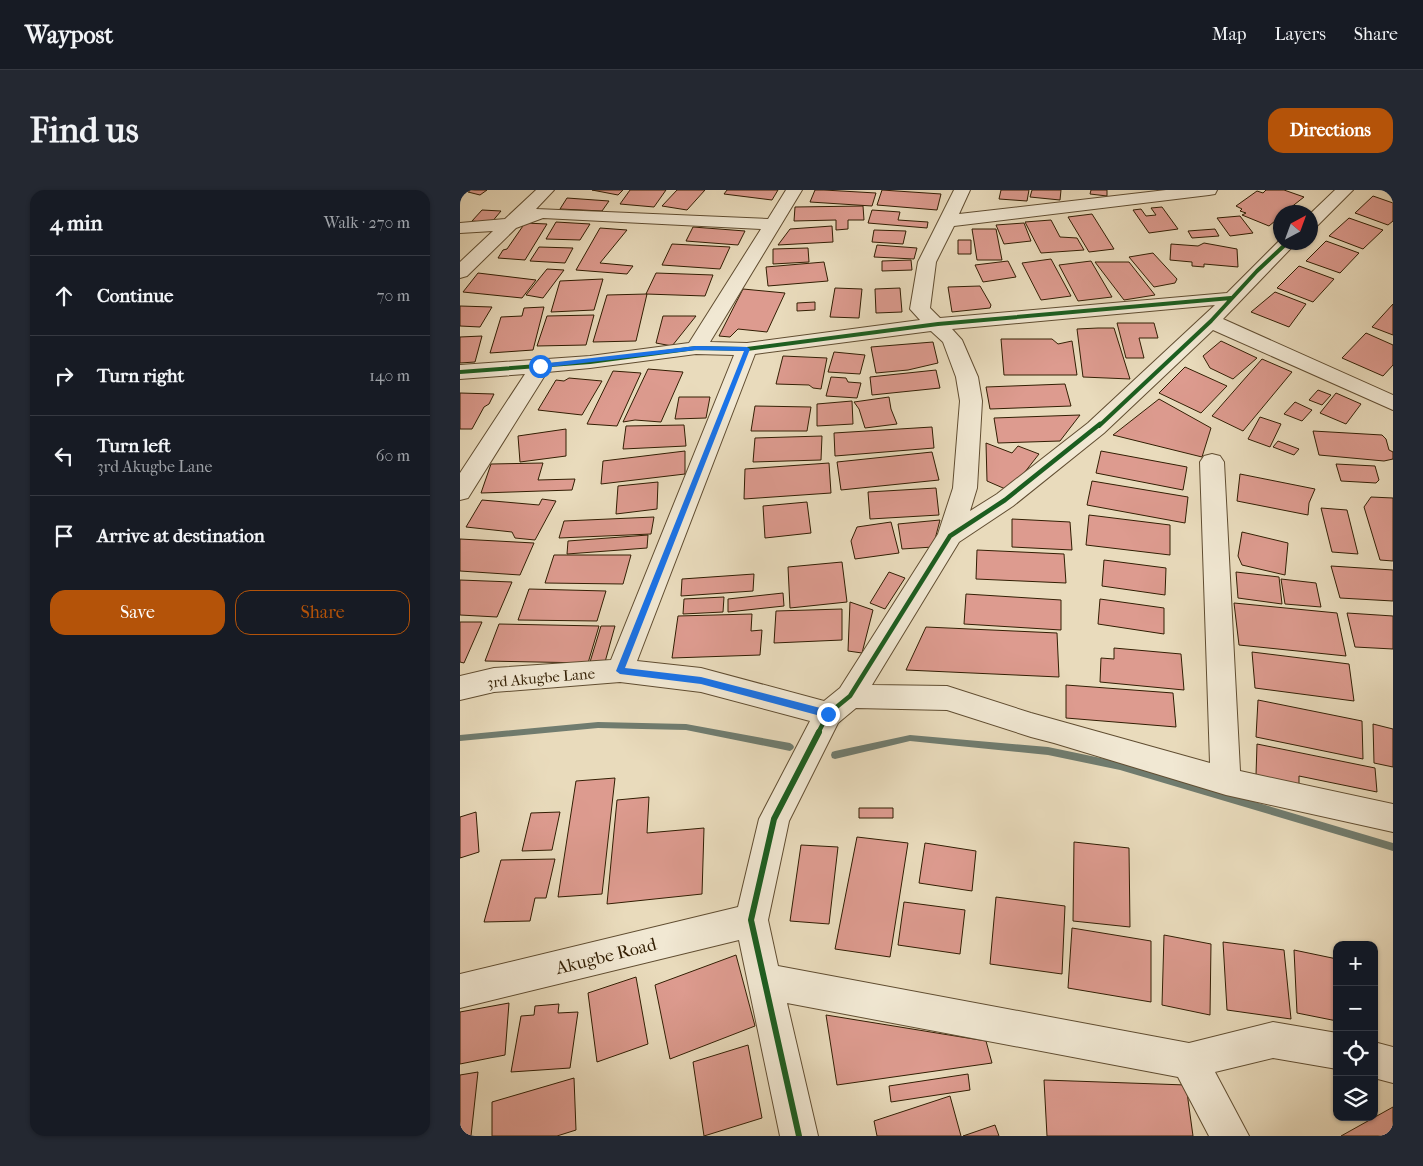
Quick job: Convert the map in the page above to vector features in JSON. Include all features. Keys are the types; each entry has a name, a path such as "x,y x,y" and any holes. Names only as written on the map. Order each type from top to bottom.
{"street":[{"path":"460,272 546,190"},
{"path":"696,348 771,224 794,190"},
{"path":"800,1136 751,920 774,819 839,705 950,536 965,488 971,401 967,377 952,340 938,324 920,309 927,262 962,190"},
{"path":"947,221 1209,190"},
{"path":"1318,215 1345,190"},
{"path":"460,228 512,224 541,213 771,224"},
{"path":"950,536 1005,500 1096,428 1211,321 1231,298 1280,250"},
{"path":"460,372 540,366 696,348 747,349 938,324 1231,298"},
{"path":"1211,321 1393,402"},
{"path":"620,671 747,349"},
{"path":"460,492 540,366"},
{"path":"1212,462 1226,781"},
{"name":"3rd Akugbe Lane","path":"460,688 494,680 620,671 701,680 839,705 946,698 1031,725 1054,730 1226,781 1393,818"},
{"name":"Akugbe Road","path":"460,992 751,920"},
{"path":"764,981 1190,1062 1273,1040 1333,1051"},
{"path":"1378,1061 1393,1065"},
{"path":"1190,1062 1230,1136"}],"building":[{"path":"471,190 487,190 480,195 468,192"},
{"path":"592,190 623,190 618,195"},
{"path":"630,190 666,190 654,207 620,204"},
{"path":"677,190 705,190 687,210 662,206"},
{"path":"727,190 778,190 772,200 724,194"},
{"path":"815,190 876,193 872,206 810,202"},
{"path":"882,190 941,194 937,210 877,205"},
{"path":"1001,190 1029,190 1027,201 999,199"},
{"path":"1032,190 1061,190 1060,200 1030,197"},
{"path":"1091,190 1107,190 1107,196 1090,194"},
{"path":"1266,190 1284,190 1304,197 1294,205 1273,205 1273,223 1269,226 1242,215 1246,213 1240,211 1242,209 1236,206 1257,191 1263,193"},
{"path":"1373,196 1393,203 1393,221 1388,225 1355,213"},
{"path":"567,198 609,201 602,211 560,209"},
{"path":"863,206 864,220 848,220 848,229 836,230 836,220 794,221 795,207"},
{"path":"1162,207 1178,229 1149,233 1133,210 1141,209 1146,216 1156,215 1151,208"},
{"path":"482,210 501,211 491,223 472,221"},
{"path":"872,210 900,212 898,220 928,222 927,228 868,223"},
{"path":"1092,214 1114,249 1089,252 1068,217"},
{"path":"1240,216 1253,233 1230,236 1217,218"},
{"path":"1349,218 1383,230 1363,249 1329,236"},
{"path":"1051,220 1060,237 1077,238 1084,250 1041,253 1025,222"},
{"path":"556,222 590,224 580,240 546,239"},
{"path":"525,223 547,224 525,260 498,258 503,250 507,249"},
{"path":"1024,223 1031,241 1004,244 996,225"},
{"path":"832,226 833,242 778,245 790,229"},
{"path":"693,227 745,231 738,245 686,241"},
{"path":"600,228 627,230 600,263 633,266 627,274 576,270"},
{"path":"972,229 996,229 1002,260 977,260"},
{"path":"1215,229 1219,236 1192,238 1188,231"},
{"path":"874,230 906,231 903,244 872,242"},
{"path":"958,240 971,240 971,254 958,254"},
{"path":"1326,241 1359,253 1340,273 1306,261"},
{"path":"1204,243 1237,249 1238,267 1204,264 1204,267 1192,266 1192,262 1170,260 1171,244 1198,246"},
{"path":"672,244 730,247 720,269 662,265"},
{"path":"877,245 917,248 914,259 874,257"},
{"path":"539,247 573,248 565,263 530,261"},
{"path":"808,248 809,262 773,264 773,249"},
{"path":"1153,253 1177,279 1175,283 1154,287 1129,257"},
{"path":"1051,259 1071,296 1041,300 1022,263"},
{"path":"911,260 912,270 882,271 882,261"},
{"path":"1008,261 1016,277 983,282 975,265"},
{"path":"1091,261 1112,297 1078,301 1059,265"},
{"path":"824,262 828,281 768,286 766,267"},
{"path":"1095,262 1129,262 1155,295 1124,300"},
{"path":"1299,266 1334,279 1313,302 1277,288"},
{"path":"547,269 564,270 543,298 526,295"},
{"path":"478,273 536,280 522,298 463,292"},
{"path":"656,273 713,275 705,296 646,294"},
{"path":"603,279 594,310 551,312 560,281"},
{"path":"980,286 991,305 990,308 952,312 948,287"},
{"path":"835,288 862,289 859,318 830,317"},
{"path":"900,288 902,312 876,313 875,289"},
{"path":"743,289 785,293 767,332 738,329 730,337 719,336"},
{"path":"1275,292 1306,304 1289,327 1251,312"},
{"path":"647,294 636,341 593,342 607,295"},
{"path":"815,302 815,310 797,311 797,303"},
{"path":"1393,304 1393,335 1372,327"},
{"path":"460,306 492,307 480,327 460,326"},
{"path":"544,307 533,350 490,353 501,317 522,316 524,308"},
{"path":"594,315 586,345 537,346 547,316"},
{"path":"663,316 696,316 672,346 656,343"},
{"path":"1117,323 1154,323 1158,338 1139,338 1144,358 1126,358"},
{"path":"1114,328 1130,379 1083,377 1077,329"},
{"path":"1366,333 1393,345 1393,365 1383,376 1342,358"},
{"path":"482,336 475,362 460,363 460,337"},
{"path":"1001,339 1052,339 1058,344 1072,341 1077,375 1004,375"},
{"path":"1221,341 1257,358 1233,379 1210,368 1203,356"},
{"path":"933,342 938,363 908,370 876,373 871,347"},
{"path":"834,352 865,355 860,374 828,372"},
{"path":"783,356 827,358 821,389 813,388 809,385 776,384"},
{"path":"1262,359 1292,372 1243,431 1212,416"},
{"path":"1185,367 1227,386 1201,413 1159,393"},
{"path":"648,369 683,372 661,422 635,420 623,422"},
{"path":"936,370 940,388 872,395 870,377"},
{"path":"613,371 641,373 617,426 587,424"},
{"path":"831,377 846,378 848,382 861,383 857,398 826,396"},
{"path":"569,378 602,381 582,415 538,410 556,380 564,381"},
{"path":"1065,384 1071,406 990,409 986,387"},
{"path":"1318,390 1331,395 1322,405 1309,400"},
{"path":"460,393 494,394 489,404 484,407 472,429 460,429"},
{"path":"1336,393 1361,404 1346,424 1320,413"},
{"path":"679,397 710,397 706,418 675,419"},
{"path":"889,397 897,424 865,428 859,409 854,402"},
{"path":"1159,399 1211,428 1202,457 1113,435"},
{"path":"852,401 853,424 817,426 817,404"},
{"path":"1295,402 1312,410 1302,421 1284,414"},
{"path":"755,406 811,407 807,431 751,431"},
{"path":"1080,415 1060,441 998,443 994,418"},
{"path":"1260,417 1281,424 1270,447 1248,439"},
{"path":"684,425 686,446 623,449 626,426"},
{"path":"932,427 934,448 835,456 834,433"},
{"path":"566,429 566,456 520,462 518,436"},
{"path":"1313,431 1382,435 1386,439 1389,450 1393,452 1393,459 1384,461 1319,455"},
{"path":"822,436 821,460 753,462 755,438"},
{"path":"1278,441 1299,449 1294,455 1273,447"},
{"path":"986,443 1012,453 1018,446 1039,454 1010,491 987,481"},
{"path":"685,451 685,474 601,484 603,461"},
{"path":"1101,451 1187,467 1183,490 1096,473"},
{"path":"932,452 939,480 841,490 837,462"},
{"path":"543,463 538,480 575,479 572,490 481,493 491,464"},
{"path":"829,463 831,493 744,499 745,469"},
{"path":"1336,464 1375,466 1379,480 1376,483 1341,481"},
{"path":"1240,474 1315,489 1309,503 1308,515 1237,501"},
{"path":"1092,481 1188,497 1185,523 1087,505"},
{"path":"658,482 657,509 616,514 618,486"},
{"path":"936,488 939,515 870,519 868,492"},
{"path":"1371,497 1393,498 1393,561 1380,560 1364,507"},
{"path":"542,499 556,501 535,540 515,538 512,532 466,527 482,500 539,505"},
{"path":"807,502 811,533 765,538 763,506"},
{"path":"1321,508 1347,510 1358,554 1332,552"},
{"path":"1089,515 1170,525 1170,555 1086,545"},
{"path":"654,517 651,534 559,538 564,521"},
{"path":"1012,519 1070,522 1072,550 1012,547"},
{"path":"940,520 933,547 902,549 898,524"},
{"path":"891,522 899,553 855,559 851,541 857,527"},
{"path":"1242,532 1288,543 1285,575 1242,565 1238,556"},
{"path":"648,535 647,548 567,554 568,541"},
{"path":"460,539 534,543 520,575 460,571"},
{"path":"977,550 1064,554 1066,583 976,579"},
{"path":"554,555 631,555 623,584 545,583"},
{"path":"1104,560 1166,568 1165,595 1102,586"},
{"path":"842,562 847,602 790,608 788,567"},
{"path":"1331,566 1393,570 1393,601 1340,598"},
{"path":"889,572 905,578 885,609 870,603"},
{"path":"1236,572 1279,577 1282,604 1238,598"},
{"path":"754,574 753,591 681,596 682,579"},
{"path":"1281,579 1316,583 1321,607 1285,604"},
{"path":"460,580 512,582 497,617 460,615"},
{"path":"529,589 606,591 597,621 518,620"},
{"path":"783,593 784,606 728,612 728,599"},
{"path":"966,594 1061,600 1061,630 964,624"},
{"path":"724,597 723,612 683,614 684,599"},
{"path":"1100,599 1164,608 1164,634 1098,624"},
{"path":"850,602 873,610 862,653 848,651"},
{"path":"1234,603 1337,613 1346,656 1239,645"},
{"path":"842,609 842,640 774,643 776,611"},
{"path":"1347,613 1393,616 1393,649 1355,647"},
{"path":"752,614 751,631 762,630 760,655 672,658 678,616"},
{"path":"460,622 482,622 464,663 460,662"},
{"path":"499,624 599,626 588,663 485,661"},
{"path":"601,626 615,626 605,662 590,662"},
{"path":"926,627 1057,633 1059,677 906,670"},
{"path":"1114,648 1181,654 1184,690 1100,682 1101,658 1114,659"},
{"path":"1252,652 1349,664 1354,701 1255,688"},
{"path":"1066,685 1173,693 1176,727 1066,718"},
{"path":"1258,700 1362,721 1363,759 1256,737"},
{"path":"1373,724 1393,729 1393,767 1374,763"},
{"path":"1257,744 1375,768 1377,792 1299,776 1299,785 1256,775"},
{"path":"615,778 602,894 558,897 576,781"},
{"path":"649,797 647,833 704,828 702,894 607,904 617,800"},
{"path":"859,808 893,808 893,818 859,818"},
{"path":"476,812 479,852 460,858 460,817"},
{"path":"560,812 552,850 522,851 531,813"},
{"path":"857,837 908,843 890,957 835,949"},
{"path":"1074,842 1129,848 1130,927 1073,921"},
{"path":"925,843 976,851 972,891 919,883"},
{"path":"801,845 838,847 829,924 790,921"},
{"path":"555,859 546,898 535,898 530,921 484,922 501,860"},
{"path":"996,897 1065,906 1062,974 990,964"},
{"path":"904,902 965,910 960,954 898,945"},
{"path":"1072,928 1151,941 1151,1002 1068,988"},
{"path":"1164,935 1211,944 1210,1015 1162,1005"},
{"path":"1223,942 1284,950 1291,1019 1227,1010"},
{"path":"1294,950 1333,958 1333,1020 1297,1013"},
{"path":"736,955 755,1026 670,1059 655,985"},
{"path":"636,977 648,1044 597,1062 588,993"},
{"path":"509,1003 505,1055 460,1064 460,1012"},
{"path":"559,1004 558,1013 578,1012 570,1068 511,1072 521,1016 534,1015 535,1006"},
{"path":"826,1015 986,1041 992,1063 837,1085"},
{"path":"748,1045 762,1118 704,1136 693,1062"},
{"path":"478,1072 471,1136 460,1136 460,1075"},
{"path":"968,1074 970,1090 891,1102 889,1086"},
{"path":"574,1078 576,1130 557,1136 492,1136 492,1102"},
{"path":"1044,1080 1186,1085 1193,1136 1047,1136"},
{"path":"950,1096 961,1136 877,1136 874,1121"},
{"path":"1393,1107 1393,1136 1341,1136 1368,1121 1378,1121 1378,1115"},
{"path":"995,1125 999,1136 963,1136"}],"waterway":[{"path":"460,738 598,725 686,727 790,747"},
{"path":"835,755 910,738 1048,751 1120,766 1393,847"}],"cycle path":[{"path":"799,1136 751,920 774,819 828,714 850,696 950,536 1005,500 1096,428 1211,321 1257,271 1279,250"},
{"path":"460,372 590,362 696,348 747,349 938,324 1231,298"}],"route":[{"path":"540,366 590,362 696,348 747,349 620,671 701,680 828,714"}]}
